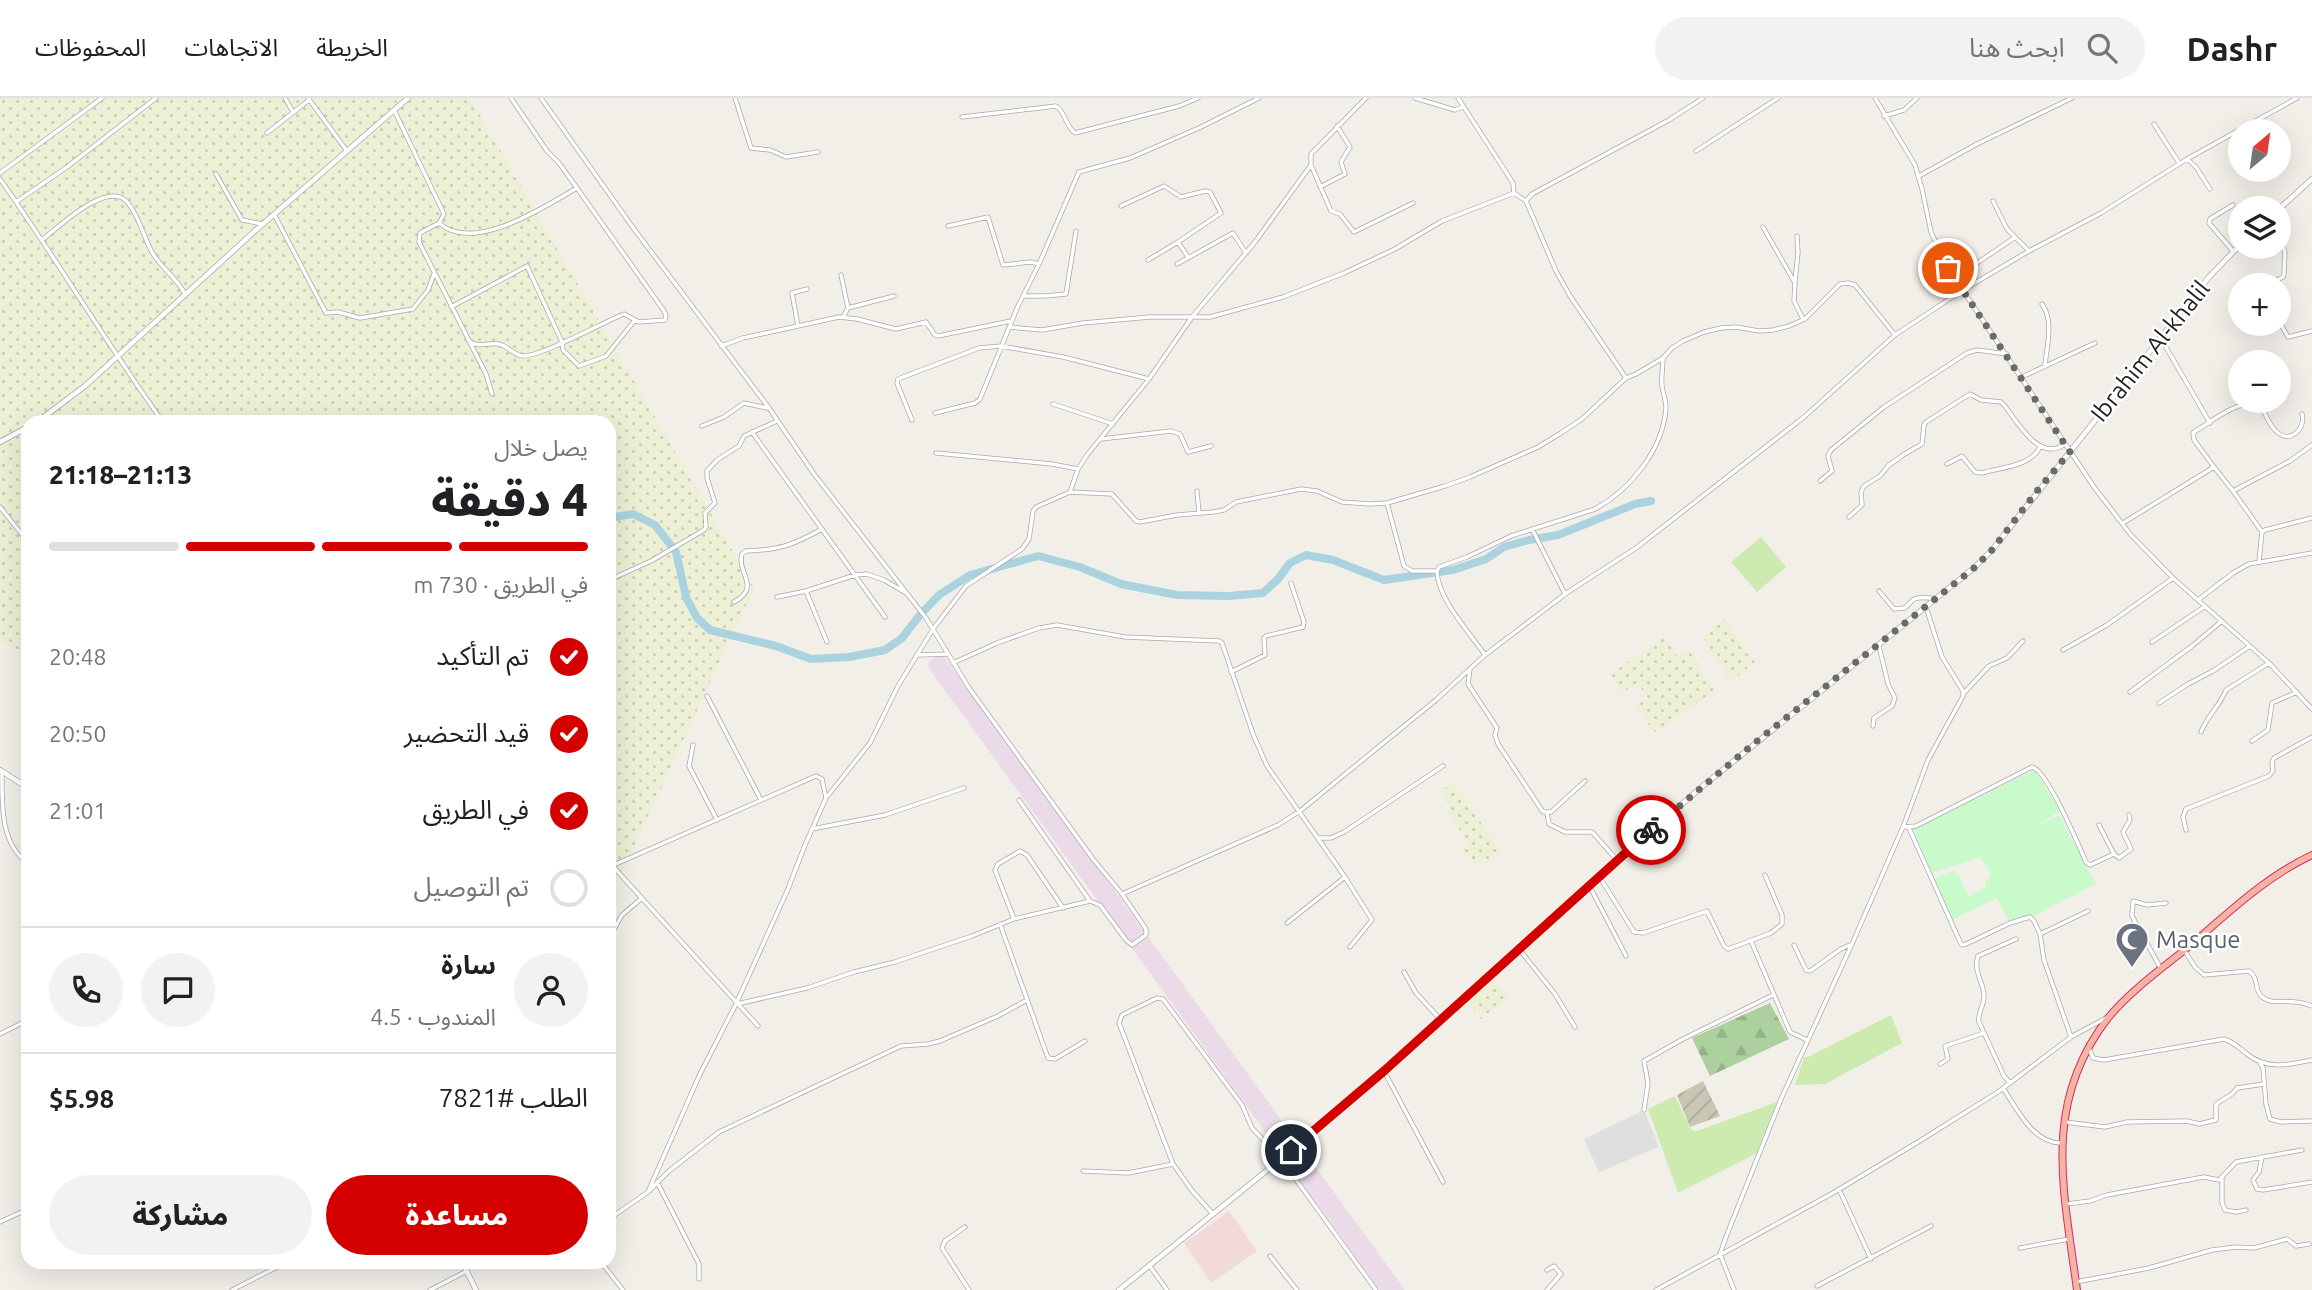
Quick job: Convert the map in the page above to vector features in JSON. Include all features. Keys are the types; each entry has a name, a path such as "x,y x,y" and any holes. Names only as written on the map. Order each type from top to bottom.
{"highway":[{"path":"2076,1286 2066,1204 2063,1122 2070,1089 2088,1046 2109,1017 2161,969 2252,894 2312,855"}],"street":[{"path":"0,173 102,98"},
{"path":"16,202 67,167 156,98"},
{"path":"285,98 293,112"},
{"path":"47,415 71,397 262,224 408,98"},
{"path":"468,340 479,346 506,346 520,356 538,352 624,314 642,322 662,321 666,316 511,98"},
{"path":"541,98 634,229 769,408 822,485 908,594 953,663 1093,859 1122,894 1146,929 1146,935 1132,945 1126,940 1100,905 1090,901 1019,800"},
{"path":"735,98 751,148 770,150 786,157 818,152"},
{"path":"962,117 1056,106 1075,133 1179,106 1198,98"},
{"path":"935,413 978,401 1079,172 1130,158 1259,98"},
{"path":"1366,98 1311,155 1311,165 1320,187 1331,211 1340,214 1354,232 1413,203"},
{"path":"1415,98 1454,110 1464,107"},
{"path":"1458,98 1513,183 1514,192 1526,201 1556,271 1570,296 1626,377"},
{"path":"1526,201 1532,194 1669,120 1703,98"},
{"path":"1696,151 1778,98"},
{"path":"1875,98 1915,165 1931,232 1955,278 2094,487 2173,578 2269,663 2312,709"},
{"path":"1884,116 1904,110 1917,98"},
{"path":"1919,176 1977,144 2072,98"},
{"path":"1122,894 1278,825 1300,811 1436,700 1485,655 1565,594 1636,548 1804,417 1895,335 2029,251 2101,213 2179,163 2297,98"},
{"path":"267,133 309,99 347,151"},
{"path":"394,110 420,169 443,212 439,223 425,229 418,237 434,274 486,374 492,394"},
{"path":"2154,124 2179,163"},
{"path":"1320,187 1345,174 1341,162 1350,147 1338,126"},
{"path":"2187,159 2196,167 2210,189"},
{"path":"1070,492 1078,469 1087,455 1149,379 1192,317 1246,254 1311,165"},
{"path":"215,174 242,220 262,224"},
{"path":"0,179 158,415"},
{"path":"2291,199 2312,180"},
{"path":"1121,206 1164,186 1181,197 1209,191 1222,213 1148,260"},
{"path":"439,223 456,233 483,232 515,220 577,188"},
{"path":"1009,327 1042,330 1126,319 1210,317 1304,289 1361,266 1442,221 1514,192"},
{"path":"42,240 84,208 107,196 120,197 128,203 155,257 185,294"},
{"path":"1993,201 2007,229 2029,251"},
{"path":"2228,208 2210,219 2209,223 2228,245"},
{"path":"274,214 326,313 338,312 360,318 413,309 428,290 434,274"},
{"path":"948,226 988,217 1003,265 1031,262 1039,264"},
{"path":"1763,227 1794,283"},
{"path":"1023,296 1066,294 1076,231"},
{"path":"1177,264 1233,233 1246,254"},
{"path":"1797,236 1794,300 1802,319"},
{"path":"1955,278 2014,238"},
{"path":"1178,242 1188,257"},
{"name":"Ibrahim Al-khalil","path":"1119,1290 1281,1159 1384,1071 1617,860 1757,741 1879,646 1992,550 2160,337 2228,256"},
{"path":"451,307 527,266 562,342 562,350 579,366 606,356 635,320"},
{"path":"841,275 848,308 843,317"},
{"path":"648,1192 700,1074 736,1004 788,889 825,798 870,743 886,708 933,629 966,586 1026,544 1036,507 1070,492 1112,494 1136,521 1140,522 1158,517 1224,510 1236,502 1301,489 1317,491 1342,502 1387,503 1470,477 1538,447 1582,419 1626,377 1636,374 1663,358 1672,348 1704,332 1736,327 1759,331 1773,330 1802,319 1840,284 1855,285 1895,335"},
{"path":"799,326 792,293 807,289"},
{"path":"848,308 894,296"},
{"path":"2042,304 2048,314 2049,324 2045,365"},
{"path":"721,346 743,338 843,317 896,329 926,322 936,336 1011,321"},
{"path":"2287,336 2312,331"},
{"path":"2160,337 2210,423"},
{"path":"2021,377 2095,343"},
{"path":"912,420 897,383 898,379 972,351 1001,346 1063,357 1149,379"},
{"path":"1820,481 1832,471 1828,456 1831,450 1909,389 1971,351 2007,354"},
{"path":"1387,503 1404,566 1412,571 1437,570 1532,529 1605,504 1633,480 1646,463 1662,426 1666,405 1662,386 1663,358"},
{"path":"1849,517 1862,505 1861,492 1864,486 1880,476 1903,455 1922,444 1926,422 1970,394 1981,400 2004,405 2040,447 2058,448 2065,443"},
{"path":"702,426 724,417 744,403 769,408"},
{"path":"1053,404 1113,424"},
{"path":"2259,561 2262,532 2192,437 2193,433 2245,404 2256,404 2261,407 2279,435 2289,437 2301,427 2304,420 2302,414"},
{"path":"616,577 651,561 704,530 705,513 715,503 707,471 717,460 737,448 744,436 777,421"},
{"path":"0,442 21,431"},
{"path":"1101,439 1171,431 1180,434 1188,452 1211,446"},
{"path":"752,432 885,617"},
{"path":"2233,491 2290,461 2312,445"},
{"path":"1947,464 1962,456 1975,472 1982,473 2019,464 2037,453 2040,447"},
{"path":"936,453 1078,469"},
{"path":"2123,523 2214,467"},
{"path":"1197,491 1199,513"},
{"path":"0,507 21,533"},
{"path":"2262,532 2273,526 2312,518"},
{"path":"734,601 744,595 747,588 740,559 742,554 746,551 776,550 799,542 822,529"},
{"path":"1532,529 1565,594"},
{"path":"2197,600 2234,572 2259,561 2312,553"},
{"path":"1437,570 1436,575 1443,593 1485,655"},
{"path":"777,597 806,592 855,575 876,576 908,594"},
{"path":"2063,650 2106,625 2173,578"},
{"path":"1231,671 1265,655 1266,636 1303,627 1304,622 1291,583"},
{"path":"1880,591 1894,609 1905,608 1917,596 1938,598"},
{"path":"806,592 827,642"},
{"path":"1926,607 1942,657 1963,694"},
{"path":"2152,642 2204,607"},
{"path":"2130,692 2222,621"},
{"path":"953,663 997,643 1039,628 1057,625 1125,637 1222,643 1267,766 1372,920 1350,947"},
{"path":"1734,1290 1720,1254 1758,1156 1903,827 1928,760 1963,694 1989,666 2007,658 2023,641"},
{"path":"1873,726 1874,718 1892,706 1895,698 1888,684 1879,646"},
{"path":"2159,703 2250,646"},
{"path":"918,655 947,654"},
{"path":"2201,732 2206,719 2223,700 2226,691 2269,663"},
{"path":"1470,669 1468,684 1497,728 1497,744 1546,813 1549,824 1565,832 1592,832 1617,860"},
{"path":"2252,741 2268,730 2272,703 2297,692"},
{"path":"707,696 761,800"},
{"path":"2186,830 2183,817 2186,809 2269,776 2273,771 2274,758 2312,737"},
{"path":"693,745 690,766 717,820"},
{"path":"1318,838 1331,838 1344,832 1443,766"},
{"path":"1903,827 1909,828 2034,767 2040,770 2057,801 2086,862 2093,864 2114,855"},
{"path":"1,771 21,784"},
{"path":"1,771 4,833 12,850 21,857"},
{"path":"616,862 717,820 797,782 818,776 822,779 825,798"},
{"path":"1546,813 1551,812 1585,781"},
{"path":"812,829 885,815 964,788"},
{"path":"2099,825 2114,855 2119,858 2131,849 2123,832 2130,820 2129,815"},
{"path":"1909,828 1961,944 1964,945 2010,923 2030,917 2034,921 2044,960 2071,1037"},
{"path":"1014,919 995,870 998,864 1020,851 1027,855 1063,908"},
{"path":"616,871 758,1026"},
{"path":"1599,876 1636,933 1643,933 1705,911 1708,912 1726,949 1777,929 1783,920 1765,875"},
{"path":"1287,923 1345,877"},
{"path":"1589,885 1626,956"},
{"path":"616,926 622,915 642,898"},
{"path":"736,1004 807,988 895,962 1014,919 1090,901"},
{"path":"2161,969 2132,916 2131,909 2133,901 2147,905 2166,903"},
{"path":"2039,934 2088,911"},
{"path":"1000,924 1048,1058 1055,1059 1085,1041"},
{"path":"2010,1083 1983,1033 1978,1016 1984,994 1976,960 1978,956 2017,939"},
{"path":"1751,941 1790,1032 1807,1040"},
{"path":"1794,945 1806,970 1810,971 1852,944"},
{"path":"1519,949 1555,994 1575,1027"},
{"path":"2184,950 2204,975 2249,971 2256,978 2260,995 2265,999 2312,1006"},
{"path":"1404,972 1416,993 1441,1020"},
{"path":"1644,1110 1648,1083 1644,1060 1773,995"},
{"path":"1213,1213 1193,1192 1173,1164 1119,1023 1122,1015 1157,998 1163,999 1197,1042 1242,1105 1252,1128 1281,1159 1376,1290"},
{"path":"616,1214 648,1192 703,1143 739,1121 901,1046 940,1041 998,1016 1027,1000"},
{"path":"1656,1290 1839,1189 2003,1088 2071,1037 2109,1017"},
{"path":"0,1034 21,1024"},
{"path":"1940,1064 1948,1059 1945,1046 1983,1033"},
{"path":"2088,1046 2093,1058 2104,1060 2224,1039 2232,1041 2263,1068 2270,1119 2281,1122 2312,1121"},
{"path":"2260,1063 2286,1065 2312,1060"},
{"path":"1384,1071 1443,1182"},
{"path":"2063,1122 2097,1127 2127,1122 2187,1121 2199,1125 2216,1121 2216,1104 2237,1088 2264,1084"},
{"path":"2003,1088 2038,1136 2048,1142 2062,1143"},
{"path":"2246,1210 2225,1210 2222,1203 2222,1178 2235,1162 2302,1150"},
{"path":"2262,1157 2259,1172 2253,1180 2257,1189 2312,1182"},
{"path":"1083,1171 1128,1174 1173,1164"},
{"path":"2066,1204 2204,1178 2222,1178"},
{"path":"657,1182 699,1264 699,1279"},
{"path":"1839,1189 1871,1259"},
{"path":"0,1222 21,1212"},
{"path":"1817,1286 1931,1226"},
{"path":"965,1227 945,1241 942,1248 969,1290"},
{"path":"2020,1248 2071,1238"},
{"path":"2076,1286 2212,1250 2254,1248 2287,1239 2297,1246 2309,1244"},
{"path":"1270,1256 1297,1290"},
{"path":"1149,1265 1167,1290"},
{"path":"1547,1270 1553,1266 1561,1273 1547,1290"},
{"path":"232,1290 273,1269"},
{"path":"606,1269 623,1290"},
{"path":"430,1290 467,1271 476,1290"}],"shaded area":[{"path":"0,98 470,98 754,588 616,885 616,415 21,415 21,652 0,643"},
{"path":"1724,619 1755,662 1731,682 1703,637"},
{"path":"1665,637 1677,656 1688,649 1715,690 1654,732 1636,706 1648,698 1637,683 1622,693 1610,674"},
{"path":"940,655 946,659 1405,1290 1380,1290 928,667 929,661"},
{"path":"1454,783 1500,851 1488,861 1485,857 1474,865 1462,848 1469,843 1446,810 1450,807 1441,791"},
{"path":"1494,980 1508,998 1481,1019 1468,1004"},
{"path":"1703,1081 1720,1116 1690,1127 1677,1095"},
{"path":"1644,1110 1659,1147 1599,1172 1584,1139"},
{"path":"1229,1211 1257,1251 1211,1283 1184,1243"}],"green space":[{"path":"1761,537 1786,567 1757,592 1731,562"},
{"path":"2035,770 2060,811 2030,830 2059,815 2096,884 2033,916 2008,921 1997,898 1952,920 1935,880 1937,877 1954,871 1969,897 1986,887 1985,882 1991,875 1981,857 1932,873 1913,829"},
{"path":"1770,1003 1789,1039 1710,1076 1692,1038"},
{"path":"1891,1015 1902,1043 1825,1084 1795,1085 1804,1057"},
{"path":"1675,1096 1691,1130 1697,1131 1777,1102 1756,1154 1678,1193 1648,1109"}],"waterway":[{"path":"616,517 633,514 655,525 676,552 686,597 697,618 710,630 776,646 811,659 849,657 885,650 902,638 939,595 970,575 1038,556 1080,567 1121,584 1177,595 1229,596 1263,593 1290,563 1306,555 1333,560 1384,580 1453,570 1486,559 1504,547 1558,535 1635,504 1651,501"}],"way so far":[{"path":"1651,830 1757,741 1974,568 1992,550 2070,452 1948,268"}],"place":[{"name":"Masque","path":"2132,969"}],"route":[{"path":"1291,1150 1384,1071 1651,830"}]}
